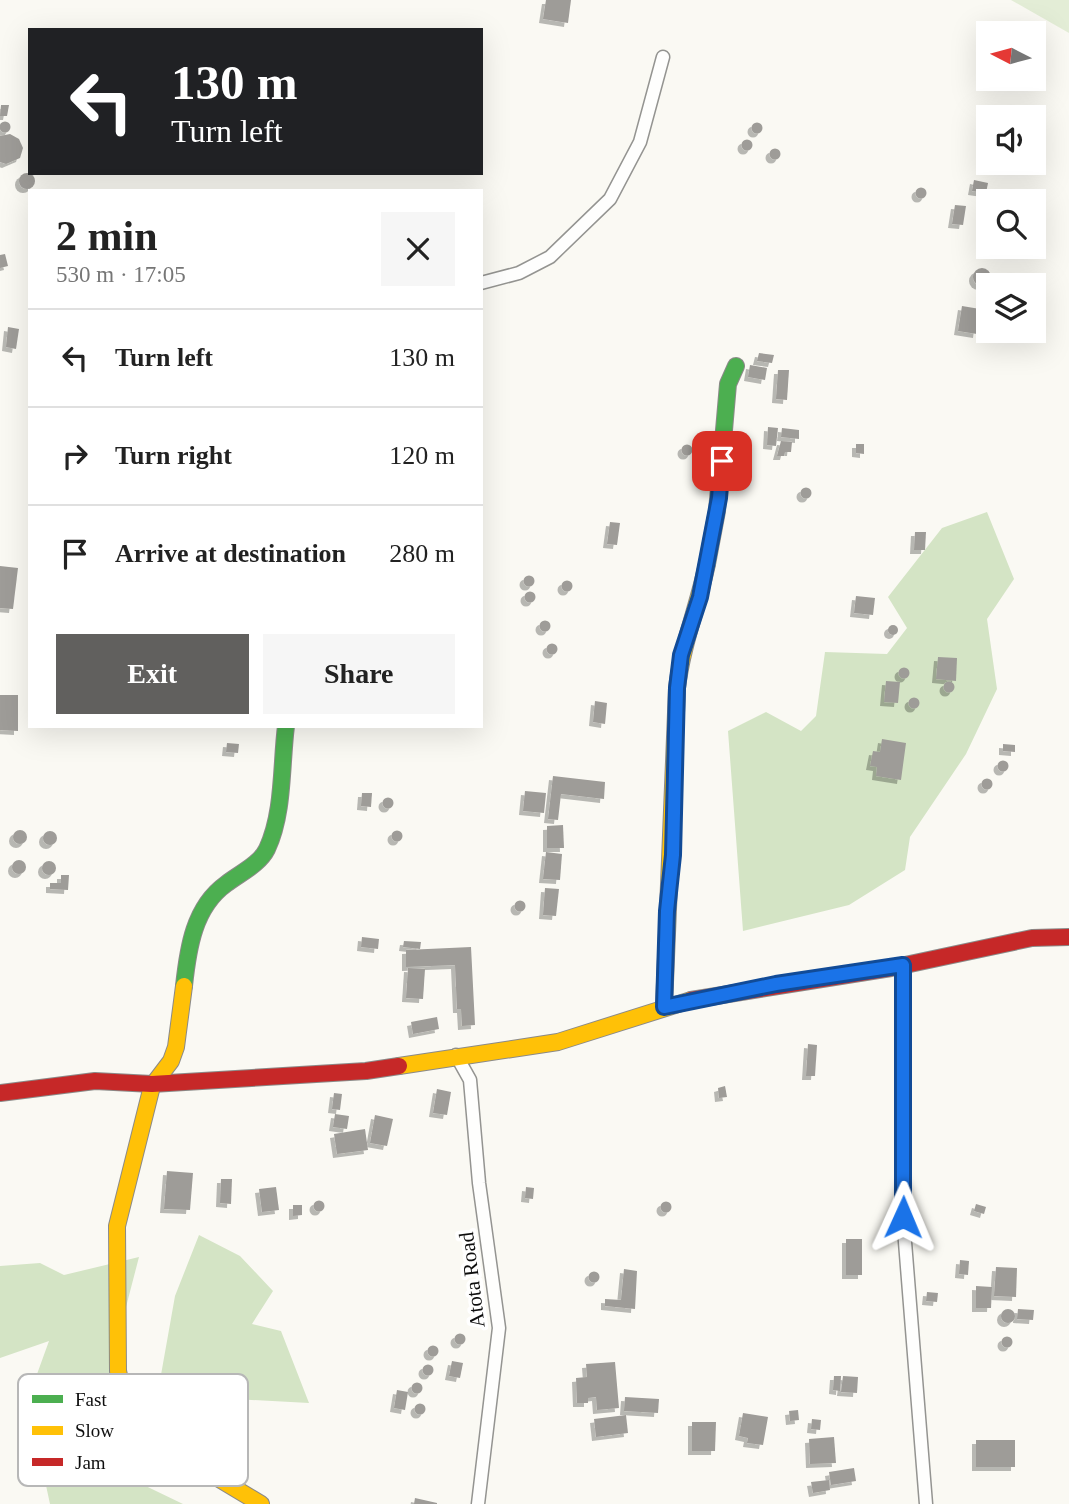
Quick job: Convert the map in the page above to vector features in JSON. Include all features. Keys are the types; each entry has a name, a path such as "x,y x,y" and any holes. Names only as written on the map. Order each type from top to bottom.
{"street":[{"path":"483,282 519,273 550,257 610,199 640,142 663,57"},
{"path":"664,1007 678,677 681,655 700,597 717,511 728,384 736,366"},
{"path":"119,1374 115,1345 119,1306 116,1239 128,1174 146,1120 152,1084 169,1068 176,1047 192,937 198,919 207,902 229,878 264,855 269,846 274,826 286,728"},
{"path":"0,1093 74,1080 130,1080 152,1084 366,1070 558,1042 664,1007 776,984 903,965 1032,938 1069,937"},
{"path":"903,965 903,1217 926,1504"},
{"name":"Atota Road","path":"456,1055 470,1080 479,1183 499,1328 478,1504"},
{"path":"231,1486 261,1504"}],"green space":[{"path":"1011,0 1069,0 1069,33"},
{"path":"987,512 1014,579 987,619 997,689 966,754 910,837 905,870 849,905 743,931 728,731 766,712 801,731 816,716 825,652 887,654 907,628 888,597 942,528"},
{"path":"199,1235 240,1256 273,1291 252,1324 281,1331 309,1403 248,1400 248,1374 161,1374 175,1296"},
{"path":"139,1257 126,1307 122,1363 124,1374 37,1374 49,1341 0,1358 0,1266 40,1263 64,1275"},
{"path":"46,1486 146,1486 183,1504 50,1504"}],"building":[{"path":"546,0 571,0 568,23 543,19"},
{"path":"1,105 9,105 7,116 0,116"},
{"path":"5,121 11,127 5,133 -1,127"},
{"path":"757,123 761,124 761,132 757,133 753,132 752,128 753,124"},
{"path":"10,134 19,139 23,148 20,158 6,164 0,162 0,136"},
{"path":"747,140 751,141 751,149 747,150 743,149 742,145 743,141"},
{"path":"775,149 779,150 779,158 775,159 771,158 770,154 771,150"},
{"path":"27,173 34,178 33,187 21,187 21,175"},
{"path":"974,180 988,183 987,189 972,191"},
{"path":"921,188 925,189 925,197 921,198 917,197 916,193 917,189"},
{"path":"955,205 966,206 963,225 952,224"},
{"path":"5,254 8,266 0,268 0,255"},
{"path":"982,268 989,273 976,273 976,283 973,277 976,271"},
{"path":"962,306 976,308 976,334 958,331"},
{"path":"8,327 19,329 16,349 6,347"},
{"path":"759,353 774,355 772,363 757,361"},
{"path":"750,365 767,368 765,380 748,377"},
{"path":"778,370 789,370 787,400 776,399"},
{"path":"768,427 778,428 776,446 767,445"},
{"path":"782,428 799,430 799,439 781,437"},
{"path":"781,441 792,442 791,452 777,456"},
{"path":"856,444 864,444 864,454 856,453"},
{"path":"687,445 691,446 691,454 687,455 683,454 682,450 683,446"},
{"path":"739,461 743,462 743,470 739,471 735,470 734,466 735,462"},
{"path":"806,487 812,493 806,499 800,493"},
{"path":"610,522 620,523 617,545 607,544"},
{"path":"915,532 926,532 925,550 914,550"},
{"path":"0,566 18,568 13,609 0,608"},
{"path":"529,576 533,577 533,585 529,586 525,585 524,581 525,577"},
{"path":"567,581 571,582 571,590 567,591 563,590 562,586 563,582"},
{"path":"530,592 534,593 534,601 530,602 526,601 525,597 526,593"},
{"path":"856,596 875,598 873,615 854,613"},
{"path":"545,621 549,622 549,630 545,631 541,630 540,626 541,622"},
{"path":"893,625 897,626 897,634 893,635 889,634 888,630 889,626"},
{"path":"552,644 556,645 556,653 552,654 548,653 547,649 548,645"},
{"path":"938,657 957,658 956,681 936,679"},
{"path":"904,667 910,673 904,679 898,673"},
{"path":"886,681 900,682 898,703 884,702"},
{"path":"949,681 955,687 949,693 943,687"},
{"path":"0,695 18,695 18,731 0,730"},
{"path":"914,697 920,703 914,709 908,703"},
{"path":"595,701 607,703 605,724 593,722"},
{"path":"882,739 906,743 901,780 876,776 877,767 870,766 873,751 880,752"},
{"path":"227,743 239,744 238,753 226,752"},
{"path":"1003,744 1015,745 1015,752 1003,751"},
{"path":"1003,760 1009,766 1003,772 997,766"},
{"path":"553,776 605,782 604,799 561,794 558,820 548,819"},
{"path":"987,778 993,784 987,790 981,784"},
{"path":"525,791 546,793 544,813 523,811"},
{"path":"362,793 372,793 371,807 361,806"},
{"path":"388,798 392,799 392,807 388,808 384,807 383,803 384,799"},
{"path":"563,825 564,848 547,848 547,826"},
{"path":"20,830 25,832 25,842 20,844 15,842 13,837 15,832"},
{"path":"50,831 55,833 55,843 50,845 45,843 43,838 45,833"},
{"path":"397,831 401,832 401,840 397,841 393,840 392,836 393,832"},
{"path":"546,852 562,854 560,880 543,879"},
{"path":"19,860 24,862 24,872 19,874 14,872 12,867 14,862"},
{"path":"49,861 54,863 54,873 49,875 44,873 42,868 44,863"},
{"path":"61,875 69,875 68,890 50,889 50,883 61,883"},
{"path":"545,888 559,889 556,916 543,915"},
{"path":"520,901 524,902 524,910 520,911 516,910 515,906 516,902"},
{"path":"362,937 379,939 378,949 361,947"},
{"path":"404,941 421,942 420,949 403,947"},
{"path":"471,947 475,1025 462,1026 461,1009 457,1009 455,965 406,967 406,950"},
{"path":"408,968 425,969 423,999 406,998"},
{"path":"437,1017 439,1029 413,1034 411,1022"},
{"path":"808,1044 817,1045 815,1076 806,1076"},
{"path":"725,1086 727,1097 719,1098 718,1088"},
{"path":"437,1089 451,1092 447,1115 433,1113"},
{"path":"334,1093 342,1094 340,1110 332,1109"},
{"path":"335,1114 349,1116 347,1129 333,1127"},
{"path":"375,1115 393,1119 387,1146 370,1143"},
{"path":"365,1129 368,1150 337,1154 334,1134"},
{"path":"167,1171 193,1173 190,1210 164,1209"},
{"path":"221,1179 232,1179 231,1204 220,1203"},
{"path":"276,1187 279,1210 262,1212 259,1189"},
{"path":"526,1187 534,1188 533,1199 525,1198"},
{"path":"319,1201 323,1202 323,1210 319,1211 315,1210 314,1206 315,1202"},
{"path":"666,1202 670,1203 670,1211 666,1212 662,1211 661,1207 662,1203"},
{"path":"976,1204 986,1207 984,1214 974,1211"},
{"path":"293,1205 302,1205 302,1215 293,1216"},
{"path":"846,1239 862,1239 862,1275 846,1275"},
{"path":"960,1260 969,1261 968,1275 959,1274"},
{"path":"996,1267 1017,1268 1016,1297 994,1296"},
{"path":"624,1269 637,1271 635,1309 605,1306 605,1299 621,1300"},
{"path":"594,1272 598,1273 598,1281 594,1282 590,1281 589,1277 590,1273"},
{"path":"976,1286 992,1287 991,1308 976,1308"},
{"path":"927,1292 938,1293 937,1302 926,1301"},
{"path":"1008,1309 1013,1311 1013,1321 1008,1323 1003,1321 1001,1316 1003,1311"},
{"path":"1018,1309 1034,1310 1033,1320 1017,1319"},
{"path":"460,1334 464,1335 464,1343 460,1344 456,1343 455,1339 456,1335"},
{"path":"1007,1336 1013,1342 1007,1348 1001,1342"},
{"path":"433,1346 437,1347 437,1355 433,1356 429,1355 428,1351 429,1347"},
{"path":"452,1361 463,1363 460,1378 449,1376"},
{"path":"615,1362 619,1408 597,1410 596,1397 588,1398 588,1403 577,1403 576,1378 587,1377 586,1364"},
{"path":"428,1365 432,1366 432,1374 428,1375 424,1374 423,1370 424,1366"},
{"path":"834,1376 841,1376 840,1391 833,1390"},
{"path":"843,1376 858,1377 857,1393 841,1392"},
{"path":"417,1383 421,1384 421,1392 417,1393 413,1392 412,1388 413,1384"},
{"path":"397,1390 408,1392 405,1410 394,1408"},
{"path":"625,1397 659,1399 658,1413 624,1411"},
{"path":"420,1404 424,1405 424,1413 420,1414 416,1413 415,1409 416,1405"},
{"path":"798,1410 799,1420 790,1421 789,1411"},
{"path":"743,1413 768,1417 763,1445 747,1443 748,1438 739,1436"},
{"path":"626,1415 628,1433 596,1437 594,1419"},
{"path":"812,1419 821,1420 820,1430 811,1429"},
{"path":"692,1422 716,1422 715,1451 692,1451"},
{"path":"834,1437 836,1463 810,1464 809,1439"},
{"path":"976,1440 1015,1440 1015,1467 976,1467"},
{"path":"854,1468 856,1481 831,1485 829,1472"},
{"path":"829,1480 830,1490 813,1493 811,1482"},
{"path":"415,1498 437,1503 437,1504 414,1504"}],"traffic: fast":[{"path":"707,564 717,511 728,384 736,366"},
{"path":"184,986 194,929 206,904 215,893 259,860 267,849 279,805 286,728"}],"traffic: slow":[{"path":"664,1007 677,688 707,564"},
{"path":"119,1374 117,1226 152,1086 171,1061 176,1047 184,986"},
{"path":"399,1066 558,1042 691,1000"},
{"path":"231,1486 261,1504"}],"traffic: jam":[{"path":"691,1000 891,968 1032,938 1069,937"},
{"path":"0,1093 95,1081 152,1084 366,1071 399,1066"}],"route":[{"path":"722,461 717,511 700,597 686,635 677,688 673,855 663,974 664,1007 776,984 903,965 903,1217"}]}
